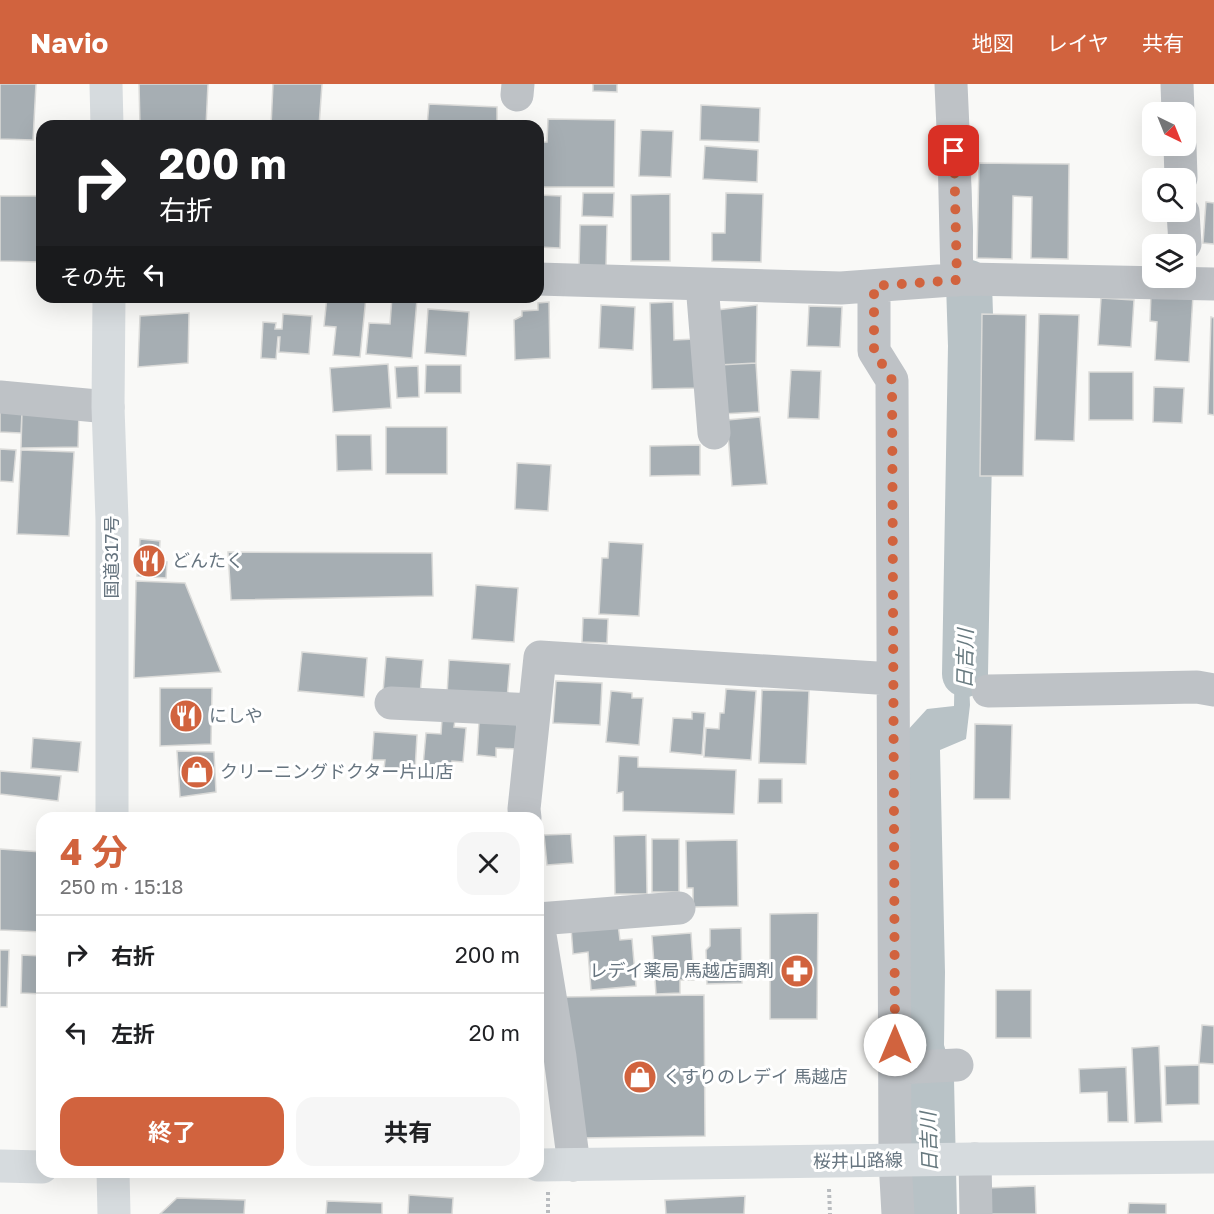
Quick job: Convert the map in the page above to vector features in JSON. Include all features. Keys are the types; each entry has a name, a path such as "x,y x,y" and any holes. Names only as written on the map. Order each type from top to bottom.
{"main road":[{"path":"106,84 107,120"},
{"name":"国道317号","path":"109,303 112,812"},
{"name":"桜井山路線","path":"544,1165 1214,1157"},
{"path":"0,1166 36,1167"},
{"path":"113,1178 114,1214"}],"street":[{"path":"951,84 954,151 968,280"},
{"path":"1177,84 1178,102"},
{"path":"544,279 841,288 968,280 1200,284"},
{"path":"702,284 714,433"},
{"path":"874,286 874,351 892,380 898,1214"},
{"path":"0,397 108,407"},
{"path":"524,812 540,657 893,679"},
{"path":"988,691 1197,687 1214,690"},
{"path":"391,704 534,710"},
{"path":"544,920 679,908"},
{"path":"544,958 574,1165"},
{"path":"896,1068 957,1065"},
{"path":"974,1159 976,1214"}],"water":[{"path":"969,130 973,231 966,609 970,705 966,739 940,750 945,972 944,1045 954,1079 957,1214 907,1214 906,732 927,709 954,706 961,315"}],"building":[{"path":"0,84 36,84 33,140 0,139"},
{"path":"139,84 208,84 206,120 140,120"},
{"path":"273,84 322,84 319,120 271,120"},
{"path":"593,84 617,84 617,92 593,91"},
{"path":"429,104 497,107 497,120 428,120"},
{"path":"701,105 760,108 759,142 700,140"},
{"path":"548,119 615,120 614,187 544,187 544,142 547,142"},
{"path":"641,130 673,131 671,177 639,176"},
{"path":"705,146 758,150 757,182 703,179"},
{"path":"979,163 1069,164 1068,259 1031,258 1032,197 1013,196 1012,259 977,258"},
{"path":"583,193 614,193 613,217 582,216"},
{"path":"726,193 763,194 761,262 712,261 712,233 725,233"},
{"path":"670,194 670,261 631,261 631,195"},
{"path":"544,195 561,196 560,248 544,247"},
{"path":"0,196 36,196 36,262 0,261"},
{"path":"1206,202 1214,203 1214,244 1203,243"},
{"path":"580,225 607,225 606,267 579,267"},
{"path":"1151,293 1193,295 1189,362 1155,360 1157,322 1150,321"},
{"path":"1101,298 1134,300 1131,347 1098,345"},
{"path":"549,302 550,358 515,360 514,320 522,316 522,311 538,310 538,303"},
{"path":"673,302 674,340 695,339 697,388 652,389 650,303"},
{"path":"326,303 365,303 360,357 333,355 336,327 324,326"},
{"path":"392,303 417,303 412,358 366,354 369,323 390,324"},
{"path":"601,305 635,307 633,350 599,348"},
{"path":"757,305 756,363 719,365 717,310"},
{"path":"809,306 842,307 840,347 807,346"},
{"path":"428,309 469,312 466,356 425,353"},
{"path":"189,313 188,363 138,367 140,316"},
{"path":"283,314 312,316 309,354 279,352 280,337 278,337 276,359 261,358 263,322 276,323 275,329 282,329"},
{"path":"982,314 1026,315 1023,476 980,476"},
{"path":"1039,314 1079,315 1074,441 1035,440"},
{"path":"1211,317 1214,318 1214,415 1208,414"},
{"path":"756,363 759,412 721,414 719,365"},
{"path":"388,364 391,408 333,412 330,368"},
{"path":"426,365 461,365 461,393 425,393"},
{"path":"418,366 419,397 397,398 395,367"},
{"path":"791,370 821,371 819,419 788,418"},
{"path":"1089,372 1133,372 1133,420 1089,420"},
{"path":"1154,387 1184,388 1182,423 1153,422"},
{"path":"0,411 22,412 21,433 0,432"},
{"path":"79,411 78,447 21,448 22,412"},
{"path":"760,417 767,484 732,486 727,420"},
{"path":"386,427 447,427 447,474 386,474"},
{"path":"336,435 371,435 372,470 337,471"},
{"path":"700,445 700,475 650,476 650,446"},
{"path":"0,449 16,450 13,482 0,481"},
{"path":"21,450 74,452 69,536 17,534"},
{"path":"517,463 551,465 548,511 515,509"},
{"path":"140,539 160,541 159,561 167,562 166,578 137,576"},
{"path":"609,542 643,544 639,616 599,614 602,558 608,558"},
{"path":"228,552 432,553 433,596 231,600"},
{"path":"136,581 185,583 221,672 134,678"},
{"path":"476,585 518,588 514,642 472,639"},
{"path":"583,618 608,619 607,643 582,642"},
{"path":"302,652 367,658 364,697 298,691"},
{"path":"386,657 423,660 420,695 383,692"},
{"path":"449,660 510,664 507,699 447,695"},
{"path":"556,681 602,683 600,725 553,723"},
{"name":"にしや","path":"160,688 212,688 211,744 160,746"},
{"path":"726,689 756,691 751,760 704,757 706,728 719,729 720,713 724,713"},
{"path":"762,690 809,691 806,764 759,763"},
{"path":"611,691 632,693 632,698 643,698 639,745 606,742"},
{"path":"692,712 705,713 702,755 670,752 673,718 692,719"},
{"path":"442,719 455,720 454,727 466,728 463,762 452,761 452,765 443,764 443,767 423,766 426,733 441,734"},
{"path":"479,722 517,723 516,749 496,748 496,757 477,755"},
{"path":"975,724 1012,725 1010,799 974,799"},
{"path":"374,732 417,735 415,771 384,769 385,760 372,760"},
{"path":"33,738 81,742 78,772 31,768"},
{"name":"クリーニングドクター片山店","path":"177,751 214,752 216,792 180,797"},
{"path":"619,756 638,757 638,767 736,770 734,814 623,811 623,792 617,793"},
{"path":"0,771 61,776 58,801 0,794"},
{"path":"759,779 782,779 782,803 758,803"},
{"path":"571,834 573,863 547,865 544,835"},
{"path":"646,835 647,894 615,894 614,836"},
{"path":"652,839 679,839 679,892 652,892"},
{"path":"737,840 738,906 693,907 693,888 687,888 686,841"},
{"path":"0,849 36,852 36,932 0,930"},
{"path":"818,913 817,1019 770,1019 770,914"},
{"path":"618,924 620,940 632,939 636,986 591,990 588,952 573,954 571,927"},
{"path":"741,928 742,983 707,984 706,950 710,946 710,929"},
{"path":"691,933 694,980 680,980 680,993 656,994 652,936"},
{"path":"0,950 9,950 7,1007 0,1007"},
{"path":"22,955 36,956 36,994 21,993"},
{"path":"996,990 1031,990 1031,1038 996,1038"},
{"name":"くすりのレデイ 馬越店","path":"704,995 705,1136 581,1138 561,997"},
{"path":"1202,1025 1214,1026 1214,1064 1199,1063"},
{"path":"1159,1046 1162,1122 1135,1123 1132,1048"},
{"path":"1199,1065 1199,1104 1166,1105 1165,1066"},
{"path":"1126,1067 1128,1122 1108,1122 1107,1092 1080,1093 1079,1069"},
{"path":"1035,1186 1036,1214 987,1214 986,1188"},
{"path":"409,1195 453,1198 452,1214 408,1214"},
{"path":"745,1196 744,1214 666,1214 665,1200"},
{"path":"177,1198 245,1200 244,1214 160,1214"},
{"path":"327,1201 382,1203 382,1214 326,1214"},
{"path":"1129,1203 1166,1204 1166,1214 1128,1214"}],"waterway":[{"name":"日吉川","path":"965,674 971,346 969,283"}],"place":[{"name":"どんたく","path":"149,561"},
{"name":"にしや","path":"186,716"},
{"name":"クリーニングドクター片山店","path":"197,772"},
{"name":"レデイ薬局 馬越店調剤","path":"797,971"},
{"name":"くすりのレデイ 馬越店","path":"640,1077"}],"route":[{"path":"895,1045 892,380 874,351 874,286 957,280 954,151"}]}
